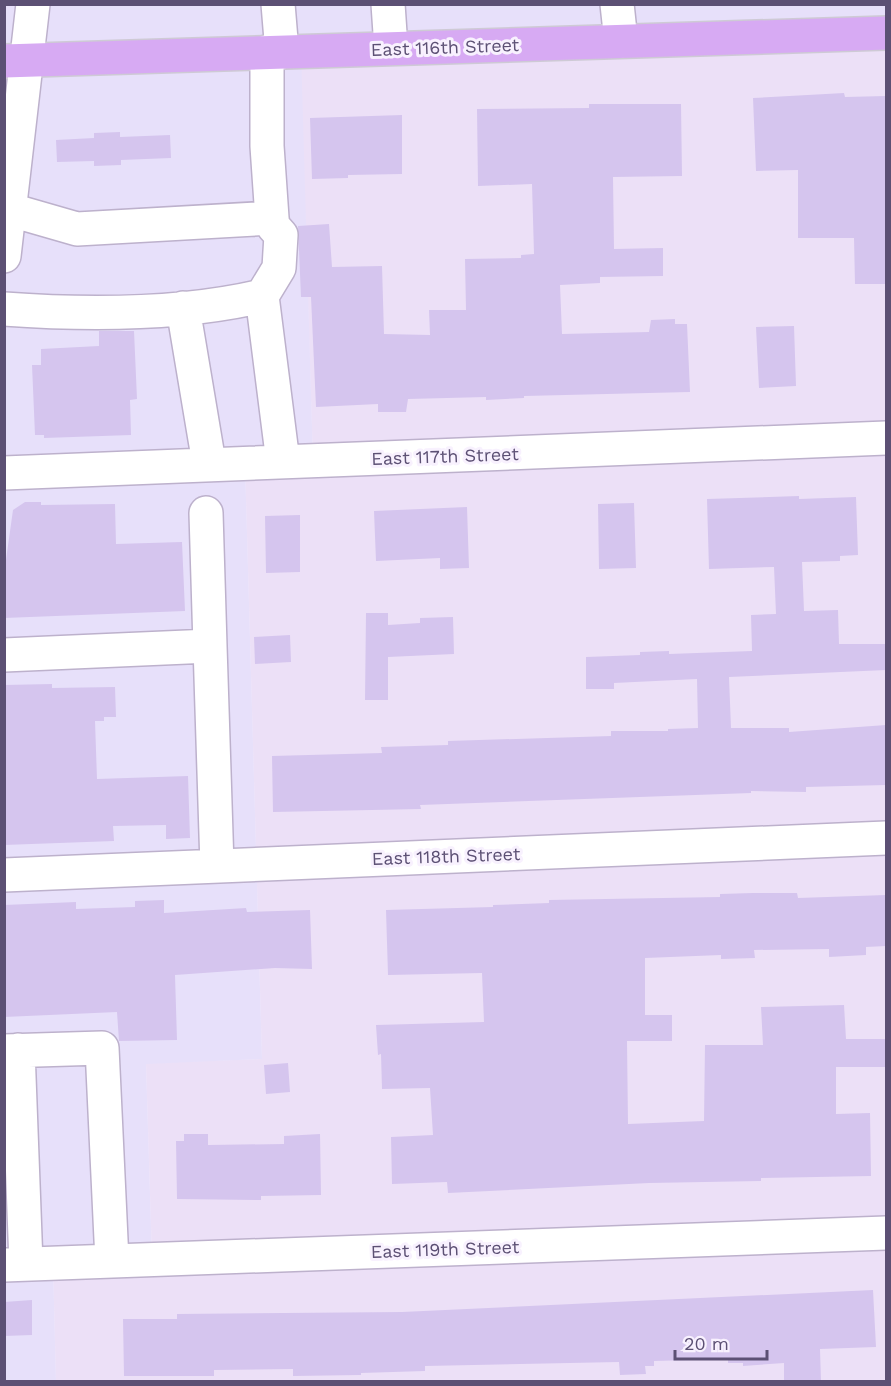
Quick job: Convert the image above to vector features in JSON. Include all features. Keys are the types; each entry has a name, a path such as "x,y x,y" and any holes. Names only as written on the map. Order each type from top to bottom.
{"main road":[{"name":"East 116th Street","path":"16,60 886,33"}],"street":[{"path":"4,256 10,210 16,60 33,4"},
{"path":"278,4 267,146 273,226 280,234 279,268 262,296 284,462"},
{"path":"388,4 391,48"},
{"path":"617,4 621,41"},
{"path":"10,210 77,230 272,218"},
{"path":"4,309 62,313 183,308 221,305 262,296"},
{"path":"183,308 209,463"},
{"name":"East 117th Street","path":"4,473 209,463 886,438"},
{"path":"206,513 217,866"},
{"path":"4,656 210,646"},
{"name":"East 118th Street","path":"4,874 886,838"},
{"path":"15,1264 11,1050 102,1047 112,1261"},
{"name":"East 119th Street","path":"15,1264 886,1233"}],"shaded area":[{"path":"5,5 886,5 886,33 301,51 313,461 245,463 262,1059 146,1064 152,1259 53,1263 56,1381 5,1382"},
{"path":"886,33 886,1381 56,1381 53,1263 152,1259 146,1063 262,1059 245,463 313,461 300,51"}],"building":[{"path":"844,93 845,97 886,96 886,284 855,284 854,238 798,238 798,170 756,171 753,98"},
{"path":"589,104 681,104 682,176 613,177 614,249 663,248 663,276 600,277 600,283 560,285 562,334 649,332 651,320 675,319 675,324 687,324 690,392 524,396 524,398 486,400 486,397 408,399 406,412 378,412 378,404 316,407 311,297 301,297 298,226 329,224 332,267 382,266 384,334 430,335 429,310 466,310 465,259 521,258 521,255 534,254 532,184 478,186 477,109 589,108"},
{"path":"402,115 402,174 348,175 348,178 312,179 310,118"},
{"path":"120,132 120,137 170,135 171,158 121,160 121,165 94,166 94,161 57,162 56,140 94,138 94,133"},
{"path":"794,326 796,386 759,388 756,327"},
{"path":"99,331 134,331 137,399 130,400 131,435 44,438 44,435 35,435 32,365 41,365 41,349 99,346"},
{"path":"799,496 799,499 856,497 858,555 840,556 840,561 802,562 804,611 838,610 839,644 886,644 886,670 729,677 731,728 789,728 789,732 886,725 886,785 806,787 806,792 751,791 751,793 420,805 421,809 273,812 272,756 382,753 381,747 448,745 448,741 611,736 611,731 668,731 668,729 698,728 697,679 614,683 614,689 586,689 586,657 640,655 640,652 669,651 669,654 752,651 751,615 776,614 774,567 709,569 707,499"},
{"path":"25,502 41,502 41,505 115,504 116,544 182,542 185,611 4,618 4,574 13,510"},
{"path":"634,503 636,568 599,569 598,504"},
{"path":"467,507 469,568 440,569 440,558 376,561 374,511"},
{"path":"300,515 300,572 266,573 265,516"},
{"path":"366,613 388,613 388,625 420,623 420,618 453,617 454,654 388,657 388,700 365,700"},
{"path":"290,635 291,662 255,664 254,637"},
{"path":"52,684 52,688 115,687 116,717 104,717 104,721 95,721 97,779 188,776 190,838 166,839 166,825 113,826 114,841 4,845 4,685"},
{"path":"797,893 798,898 886,895 886,946 866,947 866,955 829,957 829,949 754,950 755,958 721,959 721,955 645,958 645,1015 672,1015 672,1041 627,1041 628,1124 704,1121 705,1045 763,1045 761,1007 844,1005 846,1039 886,1039 886,1067 836,1067 836,1114 870,1113 871,1176 761,1178 761,1181 649,1183 448,1193 447,1182 392,1184 391,1137 433,1135 430,1088 382,1089 381,1054 378,1055 376,1025 484,1022 482,973 388,975 386,910 493,907 493,905 549,903 549,900 720,897 720,894"},
{"path":"164,900 164,913 246,908 247,912 310,910 312,969 275,968 175,975 177,1040 119,1041 117,1012 4,1017 4,905 76,902 76,909 135,907 135,901"},
{"path":"288,1063 290,1092 266,1094 264,1065"},
{"path":"184,1134 208,1134 208,1145 284,1144 284,1136 320,1134 321,1195 261,1196 261,1200 177,1199 176,1141 184,1141"},
{"path":"873,1290 876,1347 820,1349 821,1382 784,1382 784,1363 743,1366 743,1363 728,1363 728,1359 654,1361 654,1366 645,1366 646,1374 620,1375 619,1362 425,1366 425,1371 361,1373 361,1375 293,1376 293,1369 214,1370 214,1376 124,1376 123,1319 177,1319 177,1314 402,1312"},
{"path":"32,1300 32,1335 4,1336 4,1302"}]}
